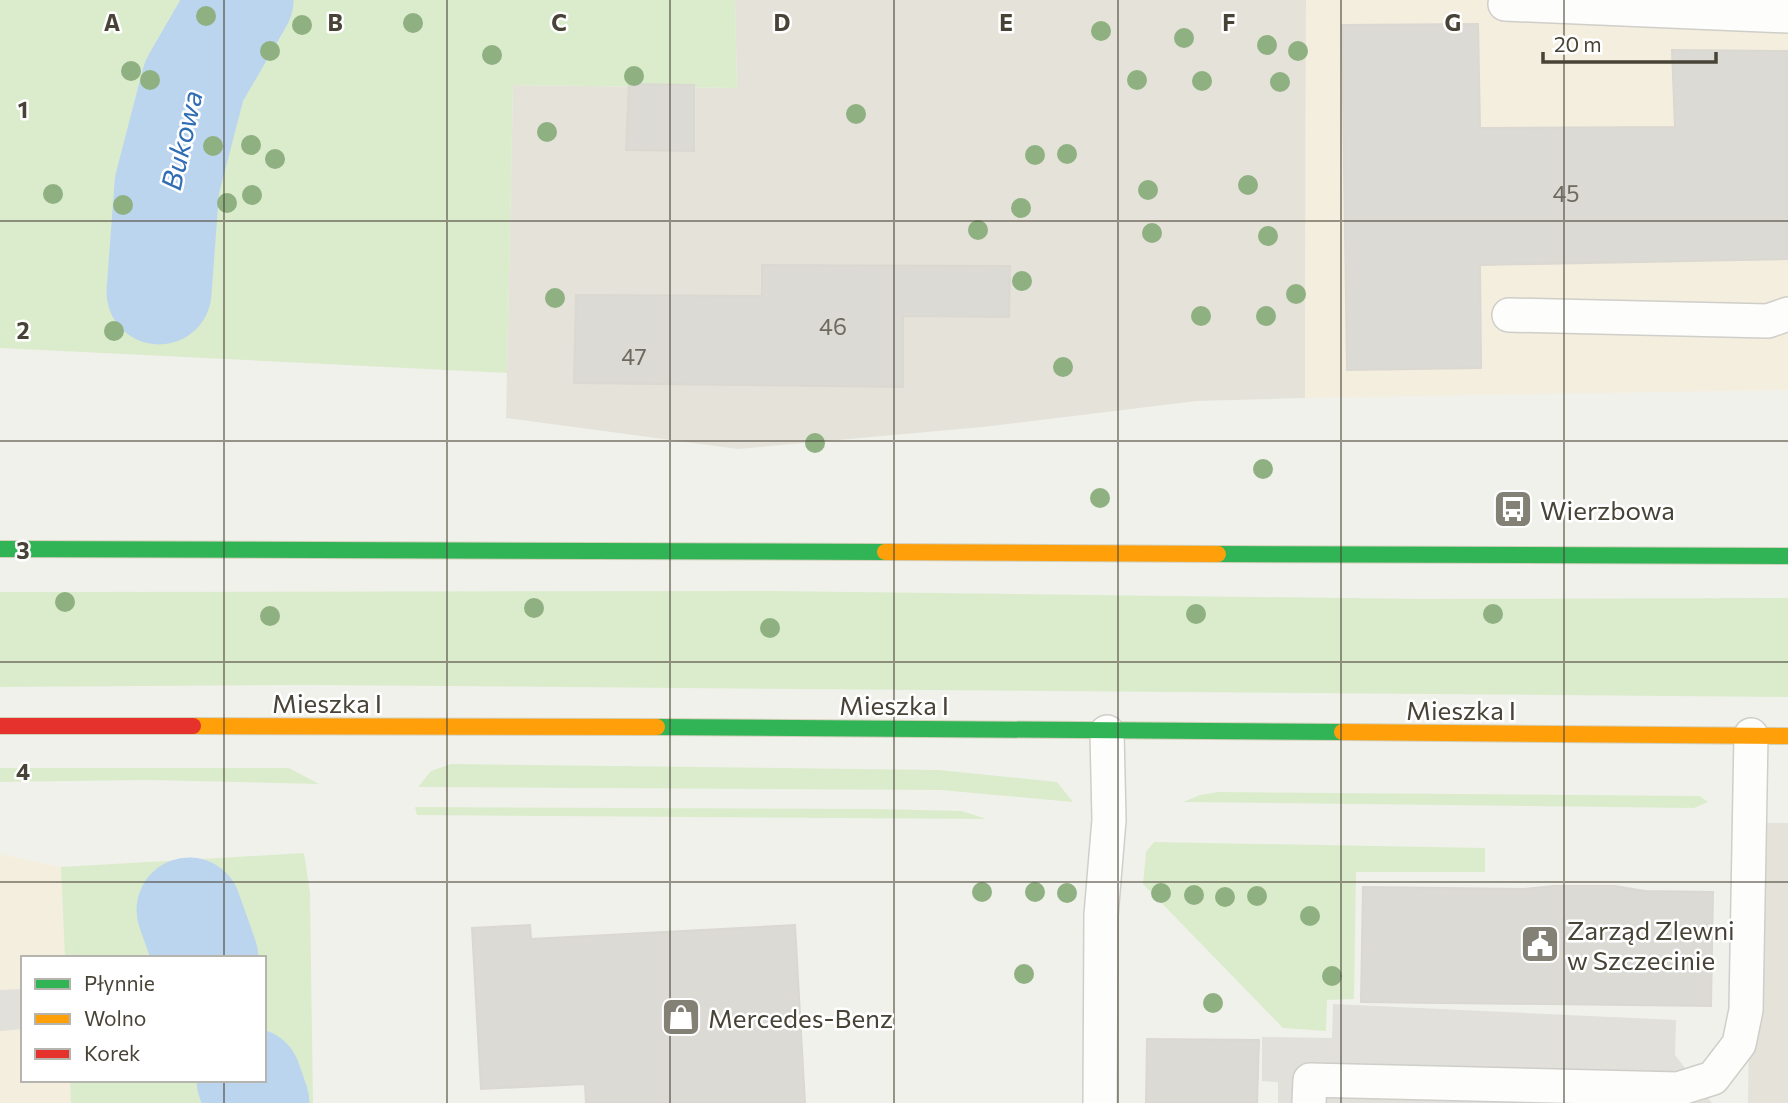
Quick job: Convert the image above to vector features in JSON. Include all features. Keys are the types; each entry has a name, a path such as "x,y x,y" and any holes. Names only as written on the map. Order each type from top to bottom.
{"main road":[{"path":"0,549 1788,556"},
{"name":"Mieszka I","path":"0,726 939,728 1107,732 1788,736"}],"lane":[{"path":"1505,4 1788,16"},
{"path":"1509,315 1768,321 1788,314"},
{"path":"1100,1103 1101,915 1109,820 1107,732"},
{"path":"1309,1103 1310,1080 1678,1096 1713,1078 1739,1044 1744,1021 1751,735"}],"shaded area":[{"path":"735,0 1306,0 1305,398 1197,401 983,427 738,449 506,418 513,85 737,88"},
{"path":"1306,0 1788,0 1788,390 1305,398"},
{"path":"1751,823 1788,823 1788,1103 1748,1103"},
{"path":"0,854 61,867 65,956 21,956 21,1082 70,1082 71,1103 0,1103"},
{"path":"21,989 21,1029 0,1031 0,990"},
{"path":"1333,1004 1676,1020 1675,1055 1712,1103 1278,1103 1278,1082 1262,1081 1262,1037 1332,1038"}],"green space":[{"path":"0,0 735,0 737,88 513,85 507,373 0,348"},
{"path":"775,591 1423,599 1788,598 1788,697 310,685 0,687 0,592"},
{"path":"451,764 939,770 1057,782 1073,802 941,790 418,787 431,771"},
{"path":"0,768 289,768 319,784 148,780 0,782"},
{"path":"1218,792 1700,796 1708,802 1694,808 1183,802"},
{"path":"415,807 878,809 962,811 986,819 417,815"},
{"path":"1154,842 1485,848 1485,872 1356,872 1354,999 1327,1000 1326,1031 1283,1028 1143,884 1146,852"},
{"path":"304,853 310,892 313,1103 71,1103 70,1082 266,1082 266,956 65,956 61,867"}],"building":[{"path":"1478,24 1480,128 1675,127 1672,50 1788,51 1788,259 1480,265 1481,368 1347,370 1342,25"},
{"path":"629,84 694,85 694,151 626,150"},
{"path":"762,265 1010,266 1009,317 903,316 903,387 574,383 576,295 762,296"},
{"path":"1615,886 1645,891 1713,892 1711,1006 1361,1002 1363,887 1524,889"},
{"path":"530,925 531,939 795,925 805,1103 586,1103 585,1084 481,1089 472,928"},
{"path":"1147,1039 1259,1040 1257,1103 1146,1103"}],"waterway":[{"name":"Bukowa","path":"159,292 167,185 194,81 241,0"},
{"name":"Bukowa","path":"189,910 205,956"},
{"name":"Bukowa","path":"250,1082 257,1103"}],"traffic: fast":[{"path":"0,549 885,552"},
{"path":"1218,554 1788,556"},
{"path":"657,727 1342,732"}],"traffic: slow":[{"path":"885,552 1218,554"},
{"path":"193,726 657,727"},
{"path":"1342,732 1788,736"}],"traffic: jam":[{"path":"0,726 193,726"}],"place":[{"name":"Wierzbowa","path":"1513,509"},
{"name":"Zarząd Zlewni w Szczecinie","path":"1540,944"},
{"name":"Mercedes-Benz","path":"681,1017"}]}
